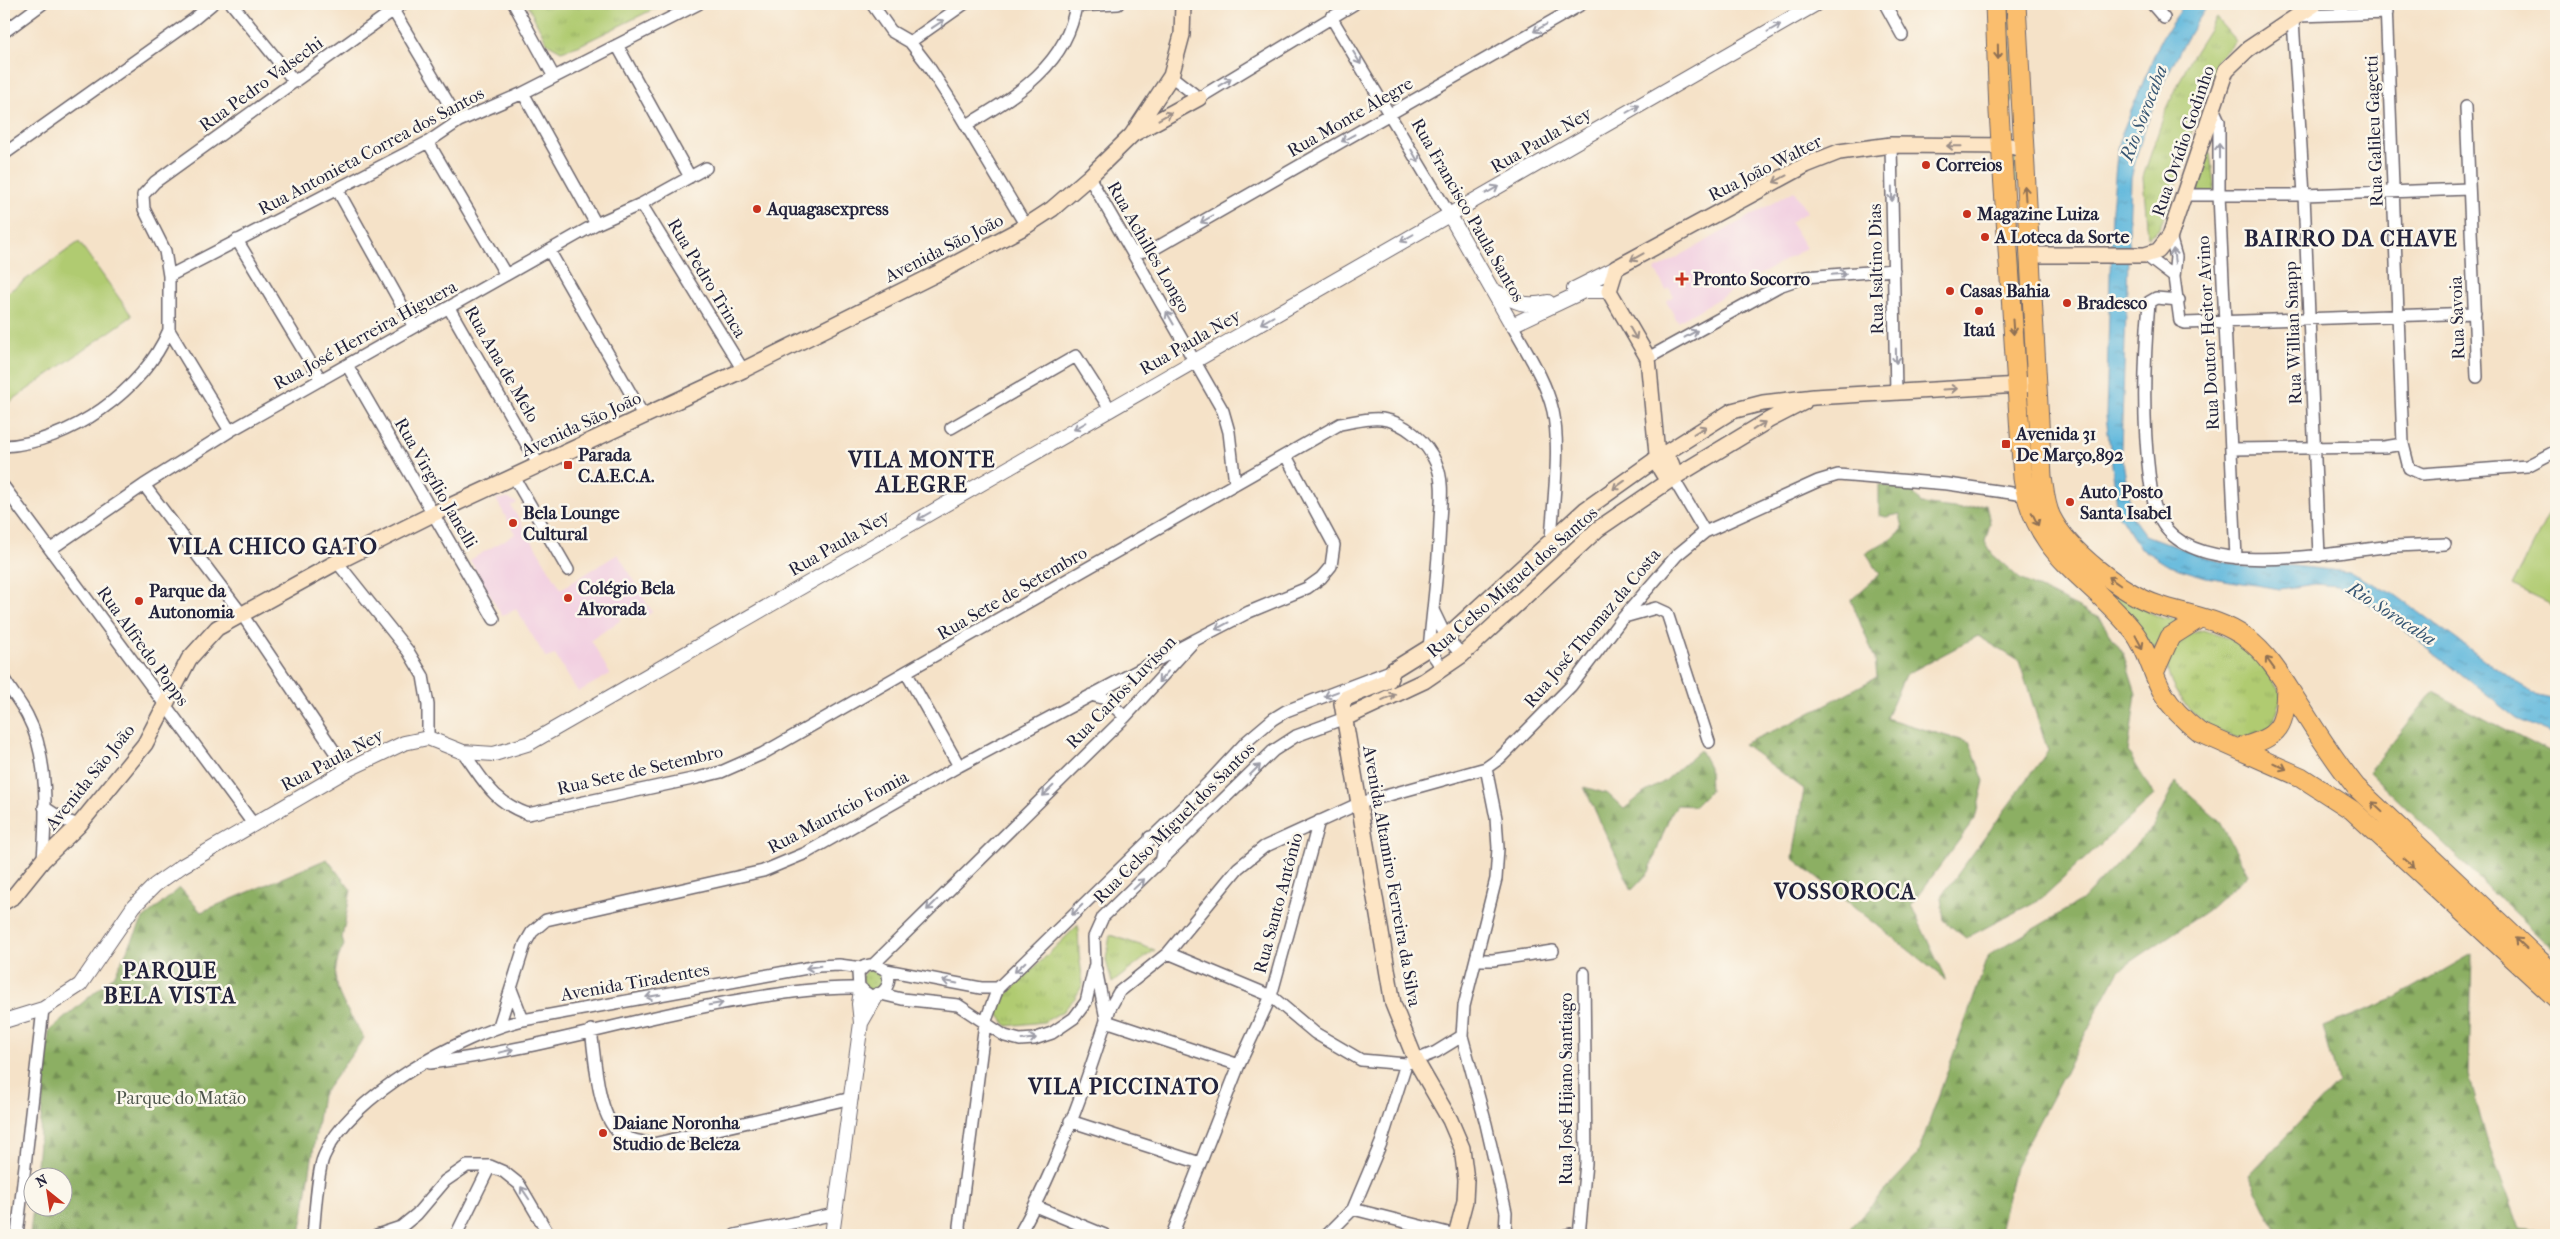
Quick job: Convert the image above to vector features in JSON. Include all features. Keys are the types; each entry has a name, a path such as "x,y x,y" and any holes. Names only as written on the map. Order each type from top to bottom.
{"highway":[{"path":"1995,4 2017,385 2025,495 2032,516 2052,549 2133,631 2163,693 2186,721 2199,732 2239,748 2301,777 2352,810 2556,998"},
{"path":"2016,4 2022,149 2030,254 2042,476 2050,516 2059,530 2078,551 2131,593 2156,605 2200,618 2245,637 2262,652 2286,684 2336,762 2356,787 2556,976"},
{"path":"2154,673 2170,637 2200,618"},
{"path":"2239,748 2263,741 2273,734 2280,725 2285,711 2286,684"}],"main road":[{"name":"Avenida São João","path":"9,899 43,860 79,825 145,744 166,706 188,659 217,628 241,613 337,562 433,514 743,370 929,278 1052,210 1132,135 1171,76 1182,35 1183,4"},
{"name":"Rua Ovídio Godinho","path":"2142,255 2158,251 2170,236 2226,70 2233,61 2315,4"},
{"path":"1132,135 1199,98"},
{"name":"Rua João Walter","path":"1616,268 1806,165 1839,152 1891,145 2002,146 2022,149"},
{"path":"2030,254 2142,255"},
{"path":"1616,268 1609,291 1648,358 1660,470 1664,476 1673,478"},
{"name":"Rua Celso Miguel dos Santos","path":"1393,670 1446,637 1586,509 1659,457 1732,411 1763,403 1814,397 2037,384"},
{"name":"Rua Celso Miguel dos Santos","path":"1345,718 1443,670 1502,618 1558,561 1598,529 1673,478 1768,420 1814,397"},
{"path":"1551,540 1562,552 1558,561"},
{"path":"1345,718 1342,703 1346,698 1389,680 1393,670"},
{"name":"Avenida Altamiro Ferreira da Silva","path":"1345,718 1392,1004 1411,1062 1450,1120 1462,1148 1466,1180 1465,1201 1456,1235"}],"street":[{"path":"4,32 42,4"},
{"path":"4,154 194,20 212,4"},
{"path":"232,4 296,82"},
{"path":"514,4 554,77"},
{"name":"Rua Antonieta Correa dos Santos","path":"169,276 428,142 459,121 524,93 698,4"},
{"path":"872,4 891,31 910,42 967,125 1026,226"},
{"path":"910,42 964,4"},
{"path":"967,125 1015,97 1048,68 1072,24 1076,5 1118,4"},
{"path":"1171,76 1199,98 1354,4"},
{"name":"Rua Monte Alegre","path":"1133,253 1154,249 1582,4"},
{"name":"Rua Paula Ney","path":"4,1021 42,1010 80,985 134,906 155,885 182,866 347,770 404,743 428,738 463,752 494,754 530,743 1816,4"},
{"path":"1885,4 1902,35"},
{"path":"2152,4 2164,18"},
{"path":"398,7 459,121"},
{"name":"Rua Pedro Valsechi","path":"169,276 165,252 144,208 143,195 155,182 398,7"},
{"path":"2296,18 2387,8"},
{"name":"Rua Galileu Gagetti","path":"2387,8 2403,444 2409,468 2422,474 2527,466 2556,450"},
{"name":"Rua Francisco Paula Santos","path":"1332,17 1391,114 1512,325"},
{"name":"Rua Willian Snapp","path":"2296,18 2319,556"},
{"path":"617,45 690,177"},
{"path":"524,93 596,224"},
{"name":"Rua Doutor Heitor Avino","path":"2213,108 2219,121 2219,195 2236,558"},
{"name":"Rua Savoia","path":"2466,108 2477,377"},
{"path":"428,142 506,275"},
{"name":"Rua Isaltino Dias","path":"1891,145 1896,392"},
{"name":"Rua José Herreira Higuera","path":"51,549 144,485 230,431 550,252 596,224 641,204 706,168"},
{"name":"Rua Achilles Longo","path":"1089,177 1223,411 1229,432 1235,484"},
{"path":"2184,195 2304,195 2469,188"},
{"path":"337,189 414,327"},
{"name":"Rua Pedro Trinca","path":"641,204 743,370"},
{"path":"2170,236 2176,258 2174,277 2179,300 2178,316 2180,321 2185,323 2310,320 2475,312"},
{"path":"237,240 321,380"},
{"path":"550,252 644,415"},
{"path":"2142,255 2174,277"},
{"name":"Rua João Walter","path":"1493,290 1518,303 1533,305 1550,301 1616,268"},
{"path":"1648,358 1779,286 1805,277 1894,270"},
{"path":"4,446 55,434 99,412 142,373 163,344 168,330 169,276"},
{"path":"1551,540 1556,435 1552,411 1544,386 1512,325 1584,291 1609,291"},
{"path":"2179,300 2156,298 2149,302 2144,378 2145,442 2152,493 2161,520 2174,537 2198,549 2236,558 2319,556 2384,547 2445,544"},
{"name":"Rua Ana de Melo","path":"449,308 538,464"},
{"path":"168,330 230,431"},
{"path":"951,428 1076,356 1110,409"},
{"name":"Rua Virgílio Janelli","path":"347,365 494,619"},
{"name":"Rua Sete de Setembro","path":"463,752 494,795 508,807 528,814 721,772 762,754 907,674 1340,424 1368,419 1383,419 1404,427 1426,446 1437,464 1442,486 1439,553 1429,649"},
{"path":"2231,449 2315,446 2384,447 2403,444"},
{"name":"Rua Carlos Luvison","path":"874,964 1125,717 1195,640 1249,612 1307,588 1321,578 1331,566 1334,545 1286,456"},
{"name":"Rua José Thomaz da Costa","path":"1486,768 1500,758 1571,686 1624,617 1676,555 1705,532 1818,481 1838,475 1948,484 2025,495"},
{"path":"514,477 568,570"},
{"path":"1673,478 1705,532"},
{"path":"144,485 241,613 347,770"},
{"name":"Rua Alfredo Popps","path":"4,487 254,825"},
{"path":"337,562 408,651 423,676 428,705 428,738"},
{"path":"1624,617 1656,608 1667,613 1709,742"},
{"path":"1433,610 1446,637 1462,655"},
{"name":"Rua Maurício Fomia","path":"499,1026 524,944 532,932 546,920 763,871 806,853 959,766 1195,640"},
{"path":"1429,649 1443,670"},
{"name":"Rua Celso Miguel dos Santos","path":"998,988 1208,783 1247,741 1272,719 1286,711 1393,670"},
{"path":"907,674 959,766"},
{"path":"4,679 28,716 42,762 45,793 43,860"},
{"path":"1091,695 1106,699 1125,717"},
{"name":"Rua Celso Miguel dos Santos","path":"985,1023 1005,1036 1020,1040 1034,1039 1052,1033 1074,1018 1086,1002 1095,964 1094,937 1103,918 1273,751 1296,736 1345,718"},
{"path":"1019,1235 1035,1206 1070,1121 1106,1021 1120,992 1168,954 1238,868 1264,847 1360,803 1486,768 1496,818 1498,856 1496,879 1464,1006 1462,1036 1486,1124 1504,1204 1505,1235"},
{"path":"44,807 64,820 79,825"},
{"name":"Rua Santo Antônio","path":"1172,1235 1239,1065 1271,996 1319,821"},
{"path":"1150,838 1158,837 1162,840 1164,848 1161,862"},
{"name":"Avenida São João","path":"4,910 9,899"},
{"path":"1476,960 1493,960 1553,951"},
{"path":"1168,954 1271,996 1315,1033 1361,1060 1411,1062 1462,1036"},
{"path":"832,1235 861,1023 860,989 857,978 862,968 874,964 886,970 981,988 998,988 985,1023 959,1226 960,1234 962,1235"},
{"path":"1095,964 1106,1021"},
{"name":"Avenida Tiradentes","path":"313,1235 323,1157 339,1130 385,1086 472,1037 499,1026 523,1020 818,966 839,965 862,968"},
{"path":"861,1023 889,980 886,970"},
{"name":"Rua José Hijano Santiago","path":"1579,1233 1586,1163 1584,973"},
{"path":"860,989 865,994 958,1005 974,1013 985,1023"},
{"name":"Avenida Tiradentes","path":"423,1064 477,1057 695,1007 790,992 860,989"},
{"path":"511,990 523,1020"},
{"path":"16,1235 42,1010"},
{"path":"1106,1021 1239,1065"},
{"path":"591,1030 604,1109 616,1130 632,1140 653,1144 852,1098"},
{"path":"472,1037 471,1048 477,1057"},
{"path":"1327,1235 1353,1208 1381,1143 1411,1062"},
{"path":"1070,1121 1200,1163"},
{"path":"377,1235 400,1227 416,1214 445,1181 467,1166 490,1166 504,1172 519,1184 549,1235"},
{"path":"456,1235 490,1166"},
{"path":"1035,1206 1105,1235"},
{"path":"1353,1208 1456,1235"},
{"path":"735,1235 835,1214"},
{"path":"1566,1235 1579,1233"}],"shaded area":[{"path":"1794,191 1807,212 1790,222 1806,248 1678,322 1666,301 1674,296 1669,288 1666,290 1655,270"},
{"name":"Colégio Bela Alvorada","path":"507,498 517,503 511,506 561,589 618,554 652,612 640,620 628,607 617,613 621,620 591,640 610,674 578,692 555,655 546,658 516,609 502,616 470,560 515,534 496,499"}],"green space":[{"path":"527,4 664,4 578,46 561,51 547,43"},
{"path":"2001,4 2009,4 2012,101 2007,102"},
{"path":"2327,4 2371,4 2371,6 2369,9 2318,11"},
{"path":"2216,18 2236,41 2218,59 2181,161 2172,201 2158,230 2148,237 2143,177 2164,115 2189,61"},
{"path":"2207,152 2210,153 2215,192 2197,191"},
{"path":"2013,154 2016,157 2028,373 2024,374 2009,163"},
{"path":"79,242 132,316 4,406 4,295"},
{"path":"2032,390 2037,489 2115,590 2143,609 2162,618 2183,621 2166,632 2154,649 2089,579 2034,511 2023,391"},
{"path":"1879,485 1912,490 1921,504 1962,509 1986,504 1990,523 1985,542 1992,554 2020,579 2099,618 2123,653 2136,694 2128,752 2154,795 2042,898 1966,938 1944,921 1941,897 2048,751 2019,661 1978,636 1905,675 1886,718 1970,743 1984,781 1975,819 1911,905 1946,980 1793,858 1804,789 1743,744 1793,722 1877,677 1875,659 1851,600 1880,574 1866,553 1895,536 1903,529 1900,514 1886,517 1879,515"},
{"path":"2551,510 2556,512 2556,607 2512,586"},
{"path":"2203,630 2227,638 2253,653 2278,688 2282,698 2271,728 2249,740 2229,736 2207,724 2179,697 2171,681 2167,665 2171,651 2182,639"},
{"path":"2433,692 2556,756 2556,953 2369,772"},
{"path":"1700,750 1709,767 1710,791 1695,806 1677,805 1670,815 1649,872 1632,890 1584,787 1608,794 1624,809 1644,793 1665,781"},
{"path":"2176,782 2219,820 2248,874 2208,910 2119,970 2015,1167 1999,1235 1843,1235 1917,1156 1989,955 2081,901 2153,827"},
{"name":"Parque do Matão","path":"327,859 351,890 342,938 344,945 338,959 336,971 336,983 344,1004 364,1038 322,1095 300,1235 30,1235 32,1216 72,1216 72,1166 37,1166 49,1031 114,976 143,919 180,888 201,912"},
{"path":"1078,925 1083,984 1075,998 1063,1011 1044,1022 1007,1026 998,1014 1001,1000"},
{"path":"1110,935 1155,950 1112,983 1106,960"},
{"path":"2472,954 2469,1075 2486,1138 2519,1229 2556,1233 2556,1235 2278,1235 2249,1175 2338,1082 2323,1027 2392,1000"},
{"path":"869,969 883,973 884,983 877,991 866,990 862,976"}],"water":[{"name":"Rio Sorocaba","path":"2185,4 2209,4 2183,45 2161,88 2144,133 2131,179 2121,449 2132,517 2145,535 2207,558 2251,568 2285,565 2349,572 2394,594 2519,685 2538,696 2556,700 2556,736 2517,719 2385,615 2338,586 2315,584 2280,589 2206,577 2169,566 2140,548 2118,514 2106,416 2112,209 2117,154 2121,135 2162,37"}],"place":[{"name":"Correios","path":"1926,165"},
{"name":"Aquagasexpress","path":"757,209"},
{"name":"Magazine Luiza","path":"1967,214"},
{"name":"A Loteca da Sorte","path":"1985,237"},
{"name":"Pronto Socorro","path":"1682,279"},
{"name":"Casas Bahia","path":"1950,291"},
{"name":"Bradesco","path":"2067,303"},
{"name":"Itaú","path":"1979,311"},
{"name":"Avenida 31 De Março,892","path":"2006,444"},
{"name":"Parada C.A.E.C.A.","path":"568,465"},
{"name":"Auto Posto Santa Isabel","path":"2070,502"},
{"name":"Bela Lounge Cultural","path":"513,523"},
{"name":"Colégio Bela Alvorada","path":"568,598"},
{"name":"Parque da Autonomia","path":"139,601"},
{"name":"Daiane Noronha Studio de Beleza","path":"603,1133"}],"district":[{"name":"BAIRRO DA CHAVE","path":"2351,238"},
{"name":"VILA MONTE ALEGRE","path":"922,472"},
{"name":"VILA CHICO GATO","path":"273,546"},
{"name":"VOSSOROCA","path":"1845,891"},
{"name":"PARQUE BELA VISTA","path":"170,982"},
{"name":"VILA PICCINATO","path":"1124,1086"}]}
